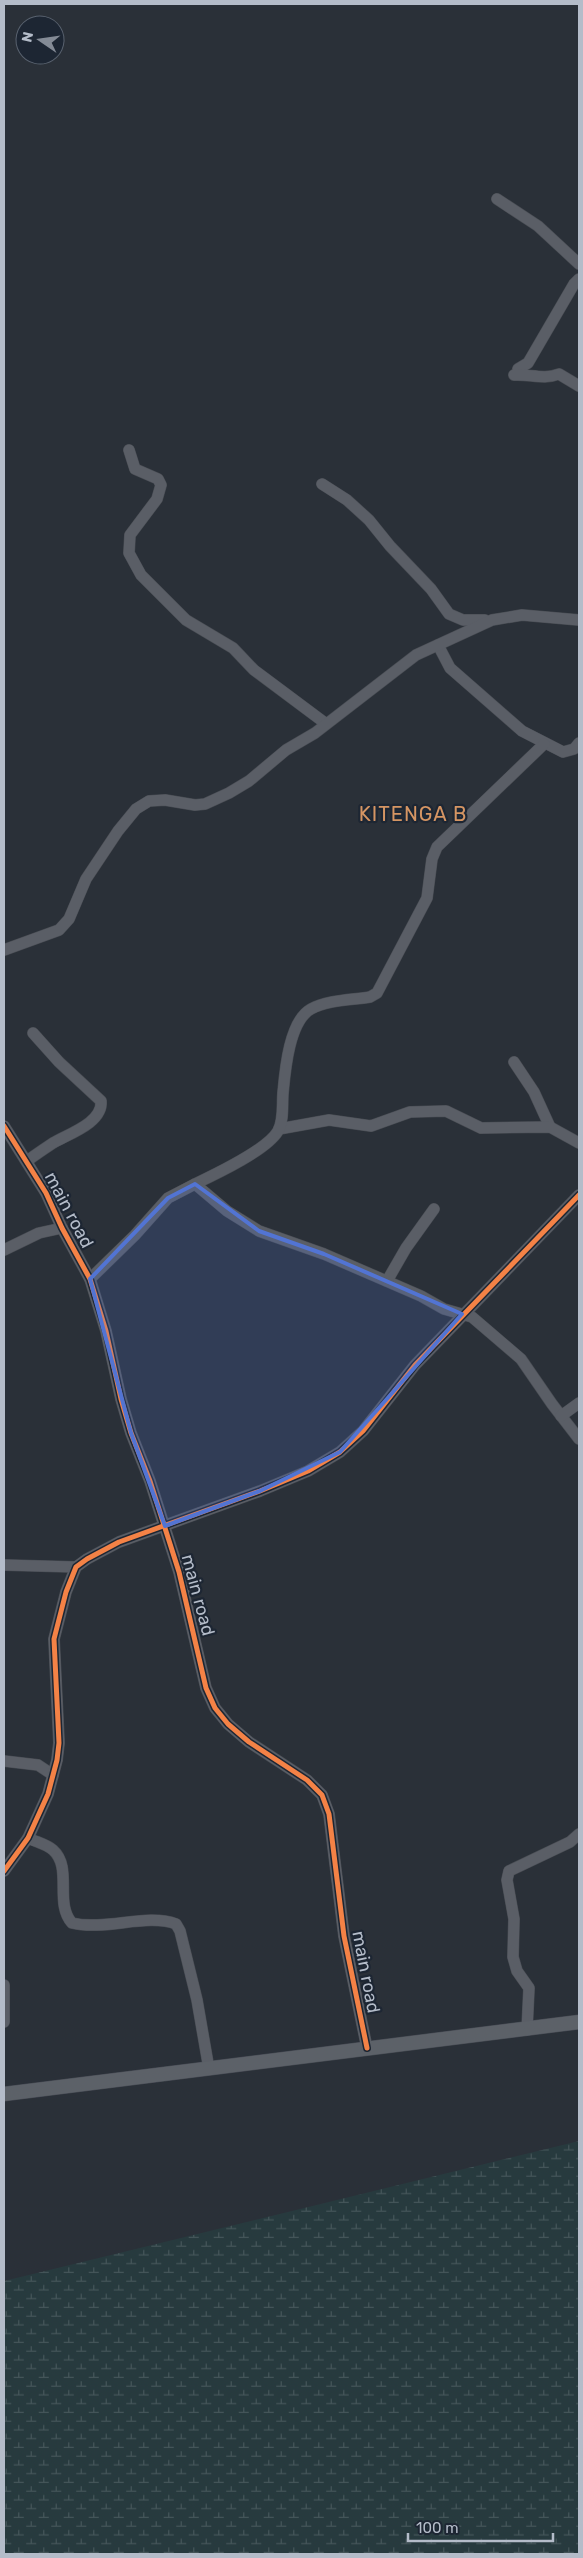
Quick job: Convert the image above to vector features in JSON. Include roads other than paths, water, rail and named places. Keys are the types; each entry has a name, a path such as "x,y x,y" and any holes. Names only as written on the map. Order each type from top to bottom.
{"main road":[{"path":"4,2094 579,2022"}],"street":[{"path":"497,199 538,226 579,264"},
{"path":"579,279 574,284 528,363 516,372 548,378 559,374 579,386"},
{"path":"128,450 135,469 158,479 161,485 157,499 130,535 129,553 141,575 186,620 233,648 254,670 325,723"},
{"path":"322,484 347,500 369,520 430,589 449,614 463,620 492,620 522,615 579,620"},
{"path":"4,950 58,930 69,919 86,879 118,831 136,809 149,801 164,800 195,805 205,804 229,793 402,664 492,620"},
{"path":"438,645 450,668 522,732 556,750 568,752 579,743"},
{"path":"90,1279 135,1236 168,1198 247,1157 273,1137 279,1129 286,1066 295,1028 302,1014 312,1008 370,997 377,993 427,898 432,859 437,847 544,744"},
{"path":"27,1161 86,1124 96,1115 102,1105 101,1101 59,1062 33,1033"},
{"path":"514,1062 534,1092 550,1127"},
{"path":"279,1129 329,1120 371,1126 410,1112 446,1111 481,1128 550,1127 579,1143"},
{"name":"main road","path":"4,1126 46,1193 62,1228 90,1279 106,1331 131,1433 150,1480 165,1526 191,1615 206,1688 215,1708 228,1724 249,1742 307,1780 322,1796 329,1814 344,1936 367,2048"},
{"path":"195,1184 227,1211 259,1231 324,1254 444,1309 472,1317 517,1355 579,1439"},
{"path":"4,1871 28,1838 53,1776 59,1743 54,1639 66,1592 76,1567 88,1558 119,1542 308,1471 340,1452 362,1431 414,1365 579,1194"},
{"path":"387,1282 406,1248 434,1209"},
{"path":"4,1250 39,1233 62,1228"},
{"path":"561,1416 579,1403"},
{"path":"4,1565 76,1567"},
{"path":"4,1761 38,1765 53,1776"},
{"path":"527,2030 529,1988 517,1971 512,1957 514,1919 507,1880 508,1871 570,1842 579,1834"},
{"path":"28,1838 51,1848 61,1861 65,1916 72,1923 100,1925 162,1920 176,1924 192,1980 209,2069"},
{"path":"4,1985 4,2022"}],"district":[{"name":"KITENGA B","path":"413,814"}]}
